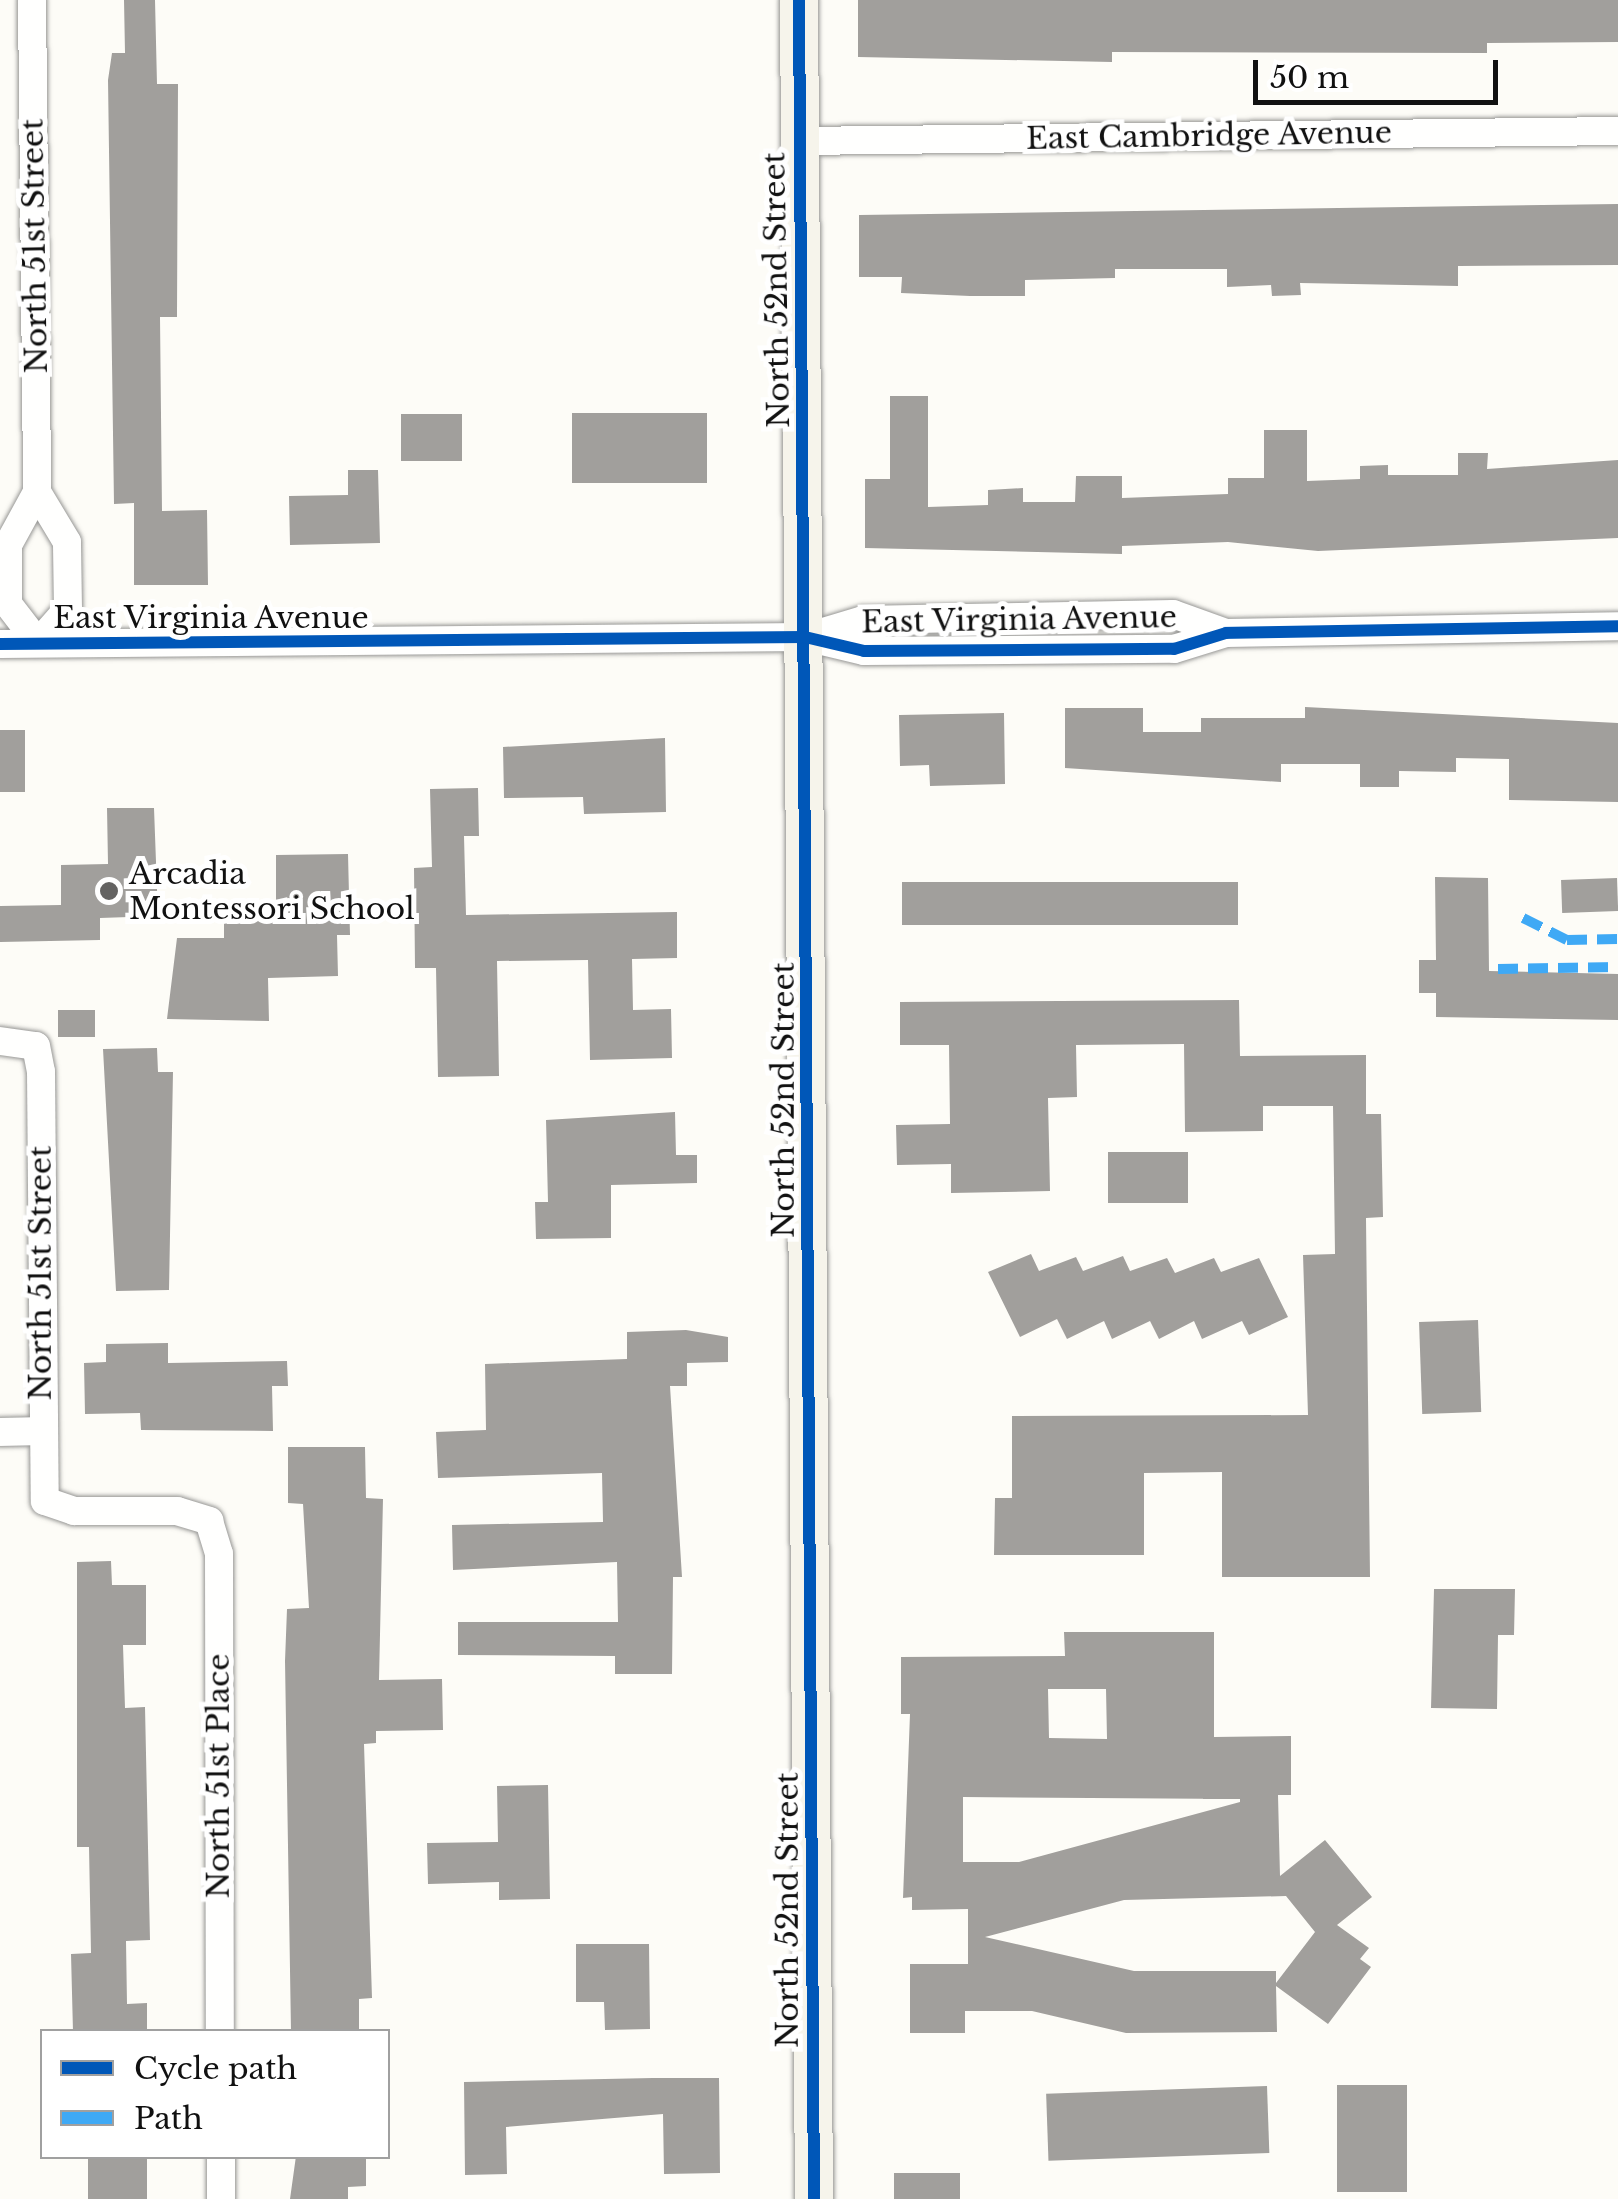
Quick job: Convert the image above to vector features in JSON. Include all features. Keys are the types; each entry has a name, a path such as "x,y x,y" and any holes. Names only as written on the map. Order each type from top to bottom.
{"main road":[{"name":"North 52nd Street","path":"799,0 814,2199"}],"street":[{"name":"North 51st Street","path":"32,0 37,492 8,545 8,604 38,643"},
{"name":"East Cambridge Avenue","path":"800,141 1618,131"},
{"path":"37,492 67,542 68,609 38,643"},
{"name":"East Virginia Avenue","path":"0,644 805,637 864,620 1172,614 1226,632 1618,626"},
{"name":"North 51st Street","path":"0,1041 36,1046 45,1501 208,1521"},
{"path":"0,1432 42,1431"},
{"name":"North 51st Place","path":"208,1521 219,1554 220,2029"},
{"path":"221,2159 221,2199"}],"building":[{"path":"124,0 155,0 157,84 178,84 177,317 160,317 162,511 207,510 208,585 134,585 134,503 114,504 108,80 112,53 125,53"},
{"path":"858,0 1618,0 1618,42 1487,43 1487,53 1112,52 1112,62 858,57"},
{"path":"1618,204 1618,265 1458,266 1458,286 1300,283 1301,295 1272,296 1271,285 1227,287 1227,269 1115,269 1115,278 1025,280 1025,296 970,296 901,293 902,277 859,277 859,215"},
{"path":"890,396 928,396 928,507 988,505 988,490 1023,488 1023,502 1075,502 1076,476 1122,476 1122,498 1228,494 1228,478 1264,478 1264,430 1307,430 1307,481 1360,479 1360,466 1388,465 1388,475 1458,475 1458,453 1488,453 1487,469 1618,460 1618,538 1318,551 1228,542 1122,546 1122,554 865,548 865,479 890,479"},
{"path":"572,413 707,413 707,483 572,483"},
{"path":"401,414 462,414 462,461 401,461"},
{"path":"348,470 378,470 380,543 290,545 289,496 348,495"},
{"path":"1305,707 1618,723 1618,802 1509,800 1509,759 1456,758 1456,772 1399,771 1399,787 1360,787 1360,764 1281,764 1281,782 1065,768 1065,708 1143,708 1143,732 1201,732 1201,718 1305,718"},
{"path":"1004,713 1005,784 930,786 929,765 900,766 899,715"},
{"path":"0,730 25,730 25,792 0,792"},
{"path":"665,738 666,812 584,814 583,797 504,798 503,747"},
{"path":"478,788 479,836 464,836 466,915 677,912 677,958 632,959 633,1010 671,1009 672,1058 590,1060 588,960 497,961 499,1076 438,1077 436,968 415,968 414,868 432,867 430,789"},
{"name":"Arcadia Montessori School","path":"107,808 154,808 158,916 100,918 100,940 0,942 0,906 61,905 61,865 108,864"},
{"path":"348,854 350,935 337,935 338,976 268,978 269,1021 167,1019 177,938 224,938 224,910 276,910 276,855"},
{"path":"1435,877 1488,878 1489,971 1618,974 1618,1020 1436,1017 1436,993 1419,993 1419,960 1436,960"},
{"path":"1617,878 1618,911 1562,913 1561,880"},
{"path":"902,882 1238,882 1238,925 902,925"},
{"path":"1239,1000 1240,1056 1366,1055 1366,1114 1381,1114 1383,1217 1366,1218 1370,1577 1222,1577 1222,1472 1144,1473 1144,1555 994,1555 995,1498 1012,1498 1012,1416 1308,1415 1303,1255 1335,1254 1333,1106 1263,1106 1263,1131 1185,1132 1184,1044 1076,1045 1077,1097 1048,1098 1050,1191 951,1193 951,1164 897,1165 896,1125 950,1124 949,1045 900,1045 900,1002"},
{"path":"58,1010 95,1010 95,1037 58,1037"},
{"path":"157,1048 158,1072 173,1072 169,1290 116,1291 103,1049"},
{"path":"675,1112 676,1155 697,1155 697,1183 611,1185 611,1238 536,1239 535,1202 548,1202 546,1120"},
{"path":"1108,1152 1188,1152 1188,1203 1108,1203"},
{"path":"1031,1254 1039,1271 1076,1257 1083,1271 1123,1256 1130,1271 1167,1258 1175,1273 1214,1258 1221,1272 1259,1258 1288,1317 1249,1335 1242,1321 1202,1339 1194,1321 1159,1339 1150,1321 1112,1339 1104,1321 1067,1339 1057,1319 1020,1337 988,1272"},
{"path":"1478,1320 1481,1412 1422,1414 1419,1322"},
{"path":"686,1330 728,1337 728,1362 687,1363 687,1386 670,1386 682,1577 673,1577 672,1674 615,1674 615,1656 458,1655 458,1622 618,1622 617,1562 453,1570 452,1525 603,1522 602,1473 438,1478 436,1432 486,1430 485,1364 627,1359 627,1332"},
{"path":"168,1343 168,1363 287,1361 288,1386 272,1386 273,1431 141,1430 140,1413 85,1414 84,1363 106,1362 106,1344"},
{"path":"288,1447 365,1447 366,1498 383,1499 379,1680 442,1679 443,1730 376,1731 376,1743 364,1744 372,1998 359,1999 359,2029 291,2029 287,1609 309,1608 303,1504 288,1503"},
{"path":"111,1561 112,1585 146,1585 146,1645 123,1645 125,1708 145,1707 150,1940 126,1941 127,2004 147,2003 147,2029 73,2029 71,1954 91,1953 89,1847 77,1847 77,1562"},
{"path":"1434,1589 1515,1589 1514,1635 1498,1635 1497,1709 1431,1708"},
{"path":"1064,1632 1214,1632 1214,1737 1291,1736 1291,1795 1278,1795 1280,1876 1325,1840 1372,1897 1337,1925 1369,1948 1360,1959 1371,1967 1328,2024 1276,1986 1277,2032 1126,2033 1032,2011 965,2011 965,2033 910,2033 910,1964 968,1964 968,1909 912,1910 912,1897 903,1898 910,1714 901,1714 901,1657 1065,1656","holes":["1048,1689 1106,1689 1107,1739 1049,1738","963,1797 1240,1799 1019,1862 963,1862","1286,1896 1315,1932 1276,1983 1276,1971 1134,1971 985,1937 1124,1900"]},
{"path":"548,1785 550,1899 499,1900 499,1882 428,1884 427,1843 498,1842 497,1786"},
{"path":"576,1944 649,1944 650,2029 605,2030 604,2002 576,2002"},
{"path":"719,2078 720,2173 664,2174 663,2114 506,2127 507,2174 465,2175 464,2082"},
{"path":"1337,2085 1407,2085 1407,2192 1337,2192"},
{"path":"1267,2086 1269,2153 1048,2161 1046,2094"},
{"path":"88,2159 147,2159 147,2199 88,2199"},
{"path":"296,2159 366,2159 366,2186 348,2187 348,2199 290,2199"},
{"path":"894,2173 960,2173 960,2199 894,2199"}],"marked path":[{"path":"1523,918 1567,940 1618,939"},
{"path":"1498,969 1618,967"}],"cycle path":[{"path":"799,0 814,2199"},
{"path":"0,644 805,637 864,651 1174,649 1226,633 1618,626"}],"place":[{"name":"Arcadia Montessori School","path":"109,891"}]}
